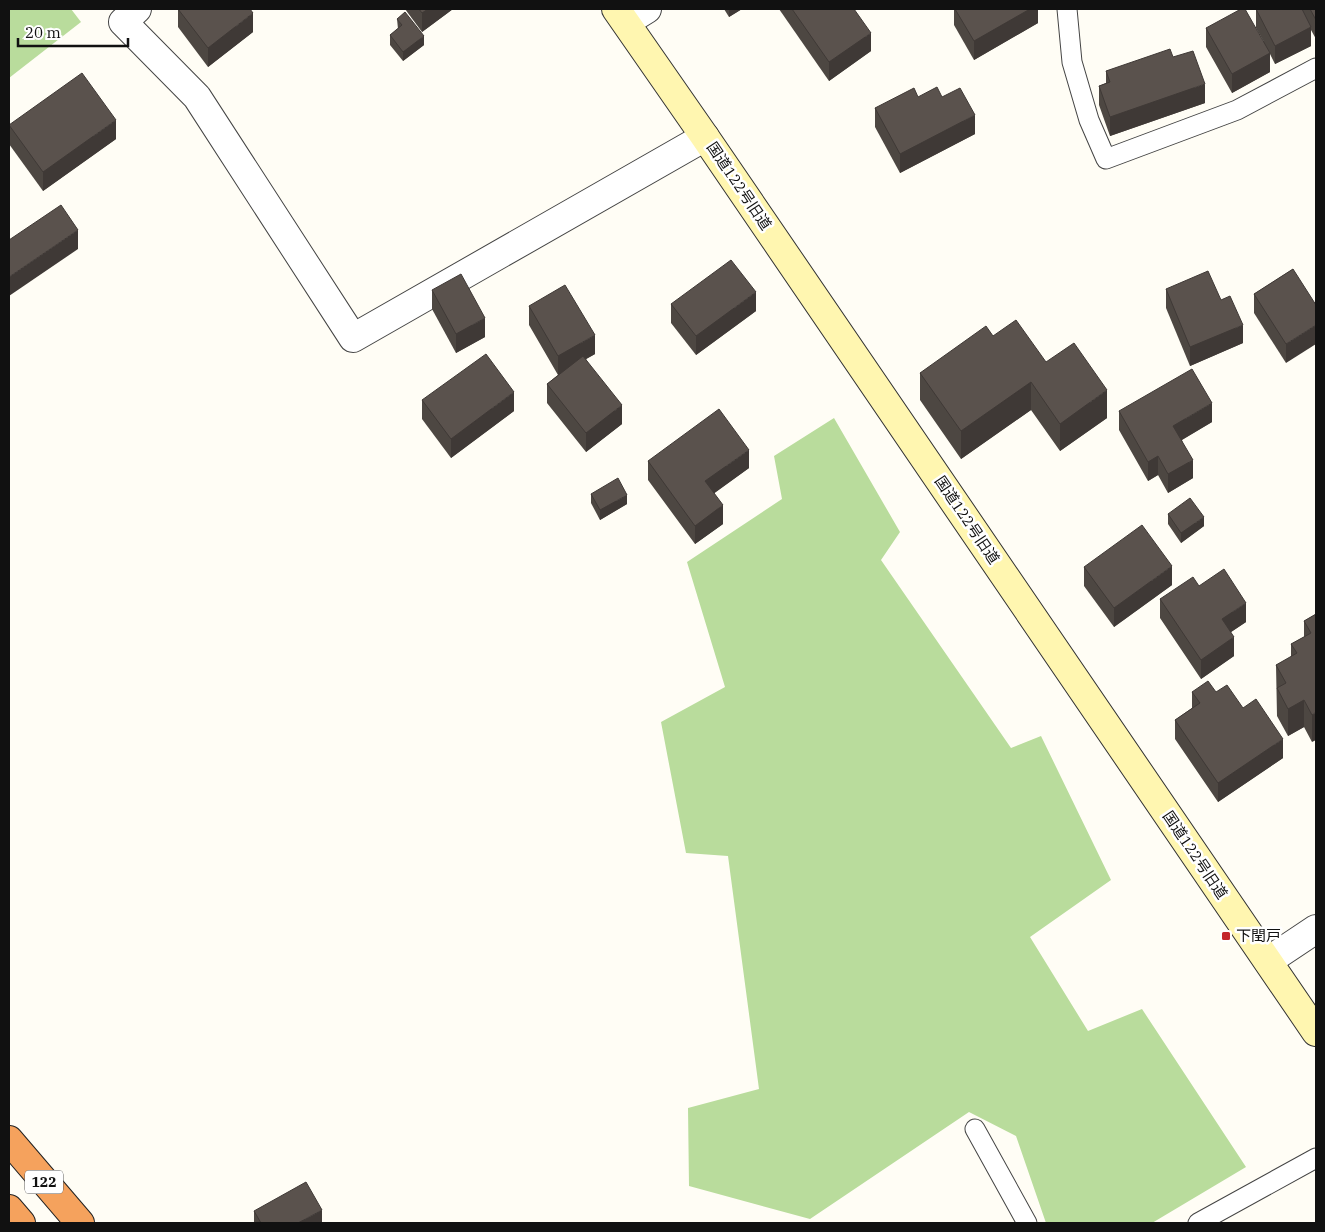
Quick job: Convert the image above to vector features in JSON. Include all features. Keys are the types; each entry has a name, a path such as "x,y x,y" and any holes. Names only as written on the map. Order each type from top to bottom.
{"highway":[{"name":"122","path":"9,1140 80,1223"},
{"path":"9,1209 21,1223"}],"street":[{"path":"137,9 124,22 197,97 353,338 705,137"},
{"name":"国道122号旧道","path":"630,13 705,137 1316,1032"},
{"path":"1268,961 1316,928"}],"lane":[{"path":"1067,9 1072,62 1089,120 1106,159 1237,110 1316,68"},
{"path":"975,1129 1027,1223"},
{"path":"1198,1223 1316,1158"}],"green space":[{"path":"9,9 71,9 81,22 9,78"},
{"path":"834,418 900,532 881,560 1011,748 1041,736 1111,880 1030,937 1088,1031 1142,1009 1246,1167 1152,1223 1046,1223 1016,1136 969,1112 810,1219 689,1186 688,1108 759,1089 728,856 686,853 661,722 725,687 687,562 782,499 774,456"}],"building":[{"path":"178,9 250,9 253,13 208,48"},
{"path":"419,9 428,9 422,13"},
{"path":"792,9 854,9 871,33 829,62"},
{"path":"955,9 1030,9 974,41"},
{"path":"1241,9 1245,9 1270,53 1232,74 1206,28"},
{"path":"1256,9 1302,9 1311,27 1275,46"},
{"path":"1310,9 1316,9 1316,20"},
{"path":"405,12 424,36 403,52 390,35 402,25 397,19"},
{"path":"1170,49 1173,57 1193,51 1205,84 1110,117 1099,86 1110,82 1106,71"},
{"path":"82,73 116,120 43,172 9,125"},
{"path":"937,87 942,97 960,88 975,115 900,154 875,108 914,88 918,97"},
{"path":"61,205 78,230 9,277 9,240"},
{"path":"731,260 756,292 696,336 671,304"},
{"path":"1293,269 1316,305 1316,325 1286,344 1254,294"},
{"path":"1208,271 1221,300 1230,296 1243,325 1190,347 1166,289"},
{"path":"461,274 485,318 456,334 432,290"},
{"path":"565,285 595,335 558,356 529,306"},
{"path":"1016,320 1046,362 1074,343 1107,390 1060,424 1031,382 961,431 920,373 986,326 993,336"},
{"path":"486,354 514,392 451,439 422,400"},
{"path":"583,356 622,405 586,433 547,384"},
{"path":"1192,369 1212,403 1173,426 1193,460 1168,474 1158,456 1148,462 1119,411"},
{"path":"719,409 749,450 705,481 723,505 695,526 648,461"},
{"path":"618,478 627,495 600,510 591,494"},
{"path":"1190,498 1204,517 1181,533 1168,514"},
{"path":"1142,525 1172,566 1114,608 1084,567"},
{"path":"1224,569 1246,603 1222,619 1234,637 1201,660 1160,599 1193,577 1199,586"},
{"path":"1316,614 1316,712 1312,715 1304,700 1288,709 1277,688 1286,683 1276,665 1297,653 1291,644 1311,633 1304,621"},
{"path":"1208,681 1216,692 1227,685 1243,708 1256,699 1283,739 1218,783 1175,720 1200,703 1192,692"},
{"path":"306,1182 322,1210 298,1223 261,1223 254,1211"}],"place":[{"name":"下閏戸","path":"1226,936"}]}
